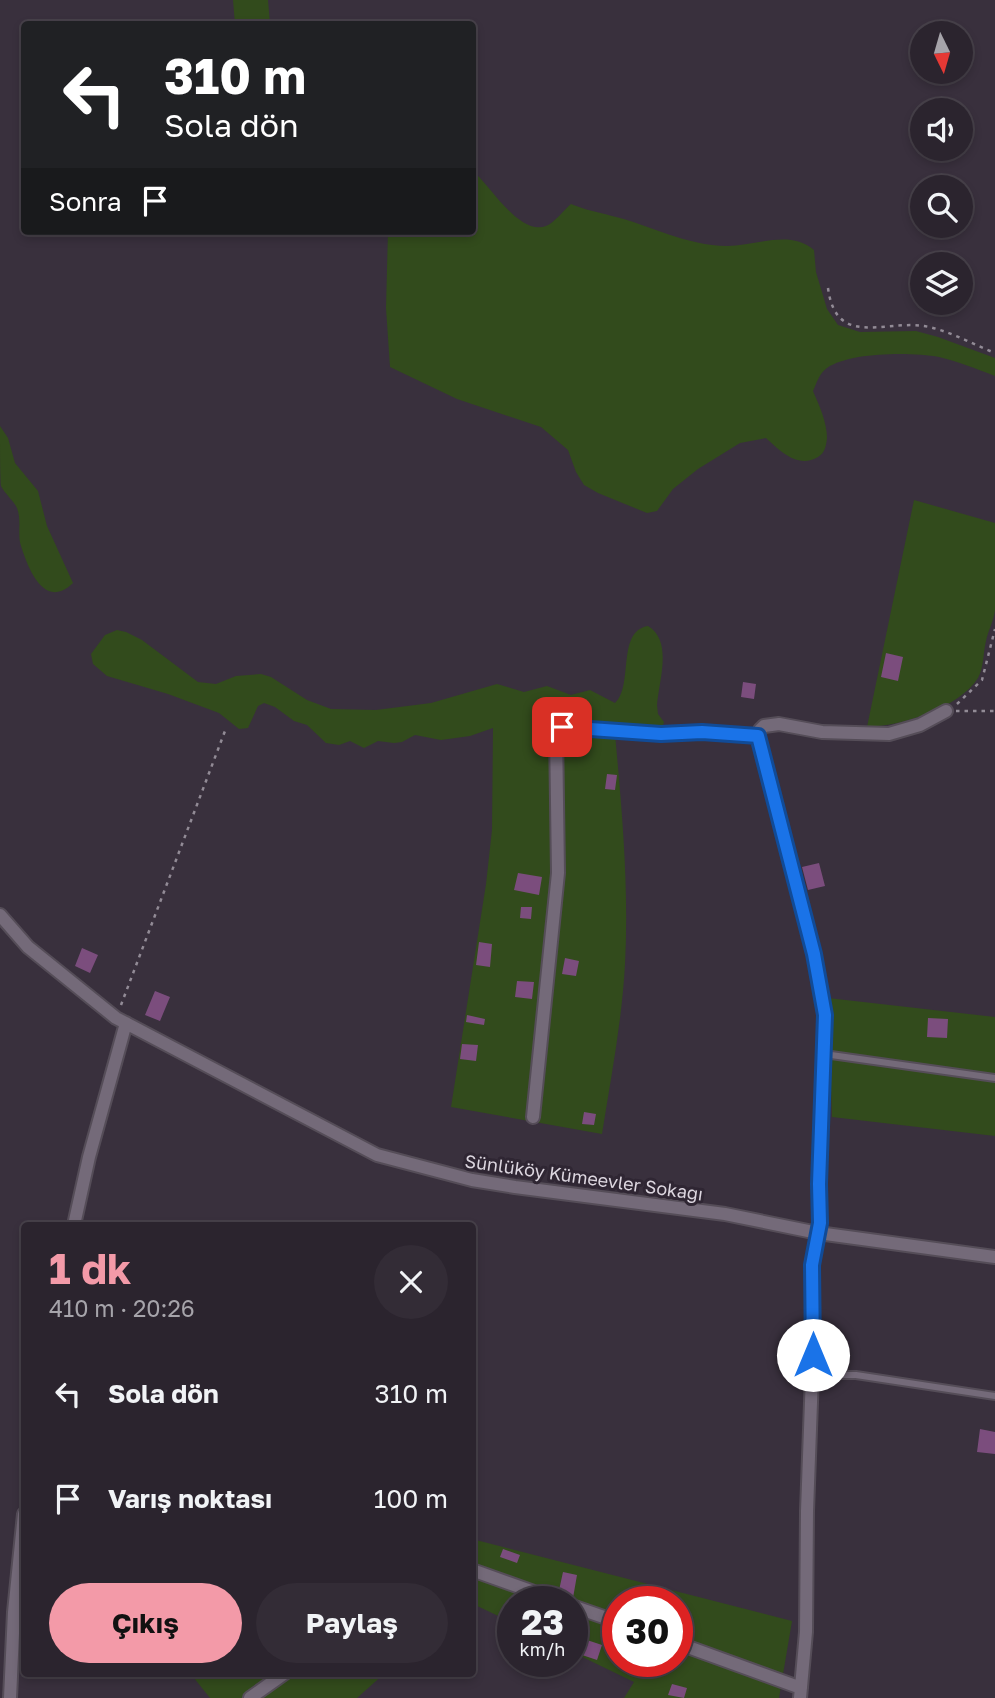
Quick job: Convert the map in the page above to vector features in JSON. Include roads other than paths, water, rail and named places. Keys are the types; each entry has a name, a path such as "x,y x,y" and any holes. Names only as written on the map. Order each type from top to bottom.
{"street":[{"path":"693,1650 800,1693 806,1632 812,1265 820,1223 819,1173 825,1015 819,977 758,736 764,726 779,724 822,732 889,734 920,725 946,711"},
{"path":"533,1117 558,873 556,730 562,727 661,734 758,736"},
{"name":"Sünlüköy Kümeevler Sokağı","path":"0,915 28,947 121,1020 377,1155 472,1180 570,1196 725,1214 818,1233 995,1257"},
{"path":"75,1222 121,1020"},
{"path":"10,1698 14,1612 21,1543"},
{"path":"476,1571 517,1586"},
{"path":"250,1698 279,1677"}],"lane":[{"path":"824,1054 995,1078"},
{"path":"812,1375 856,1375 995,1396"}]}
